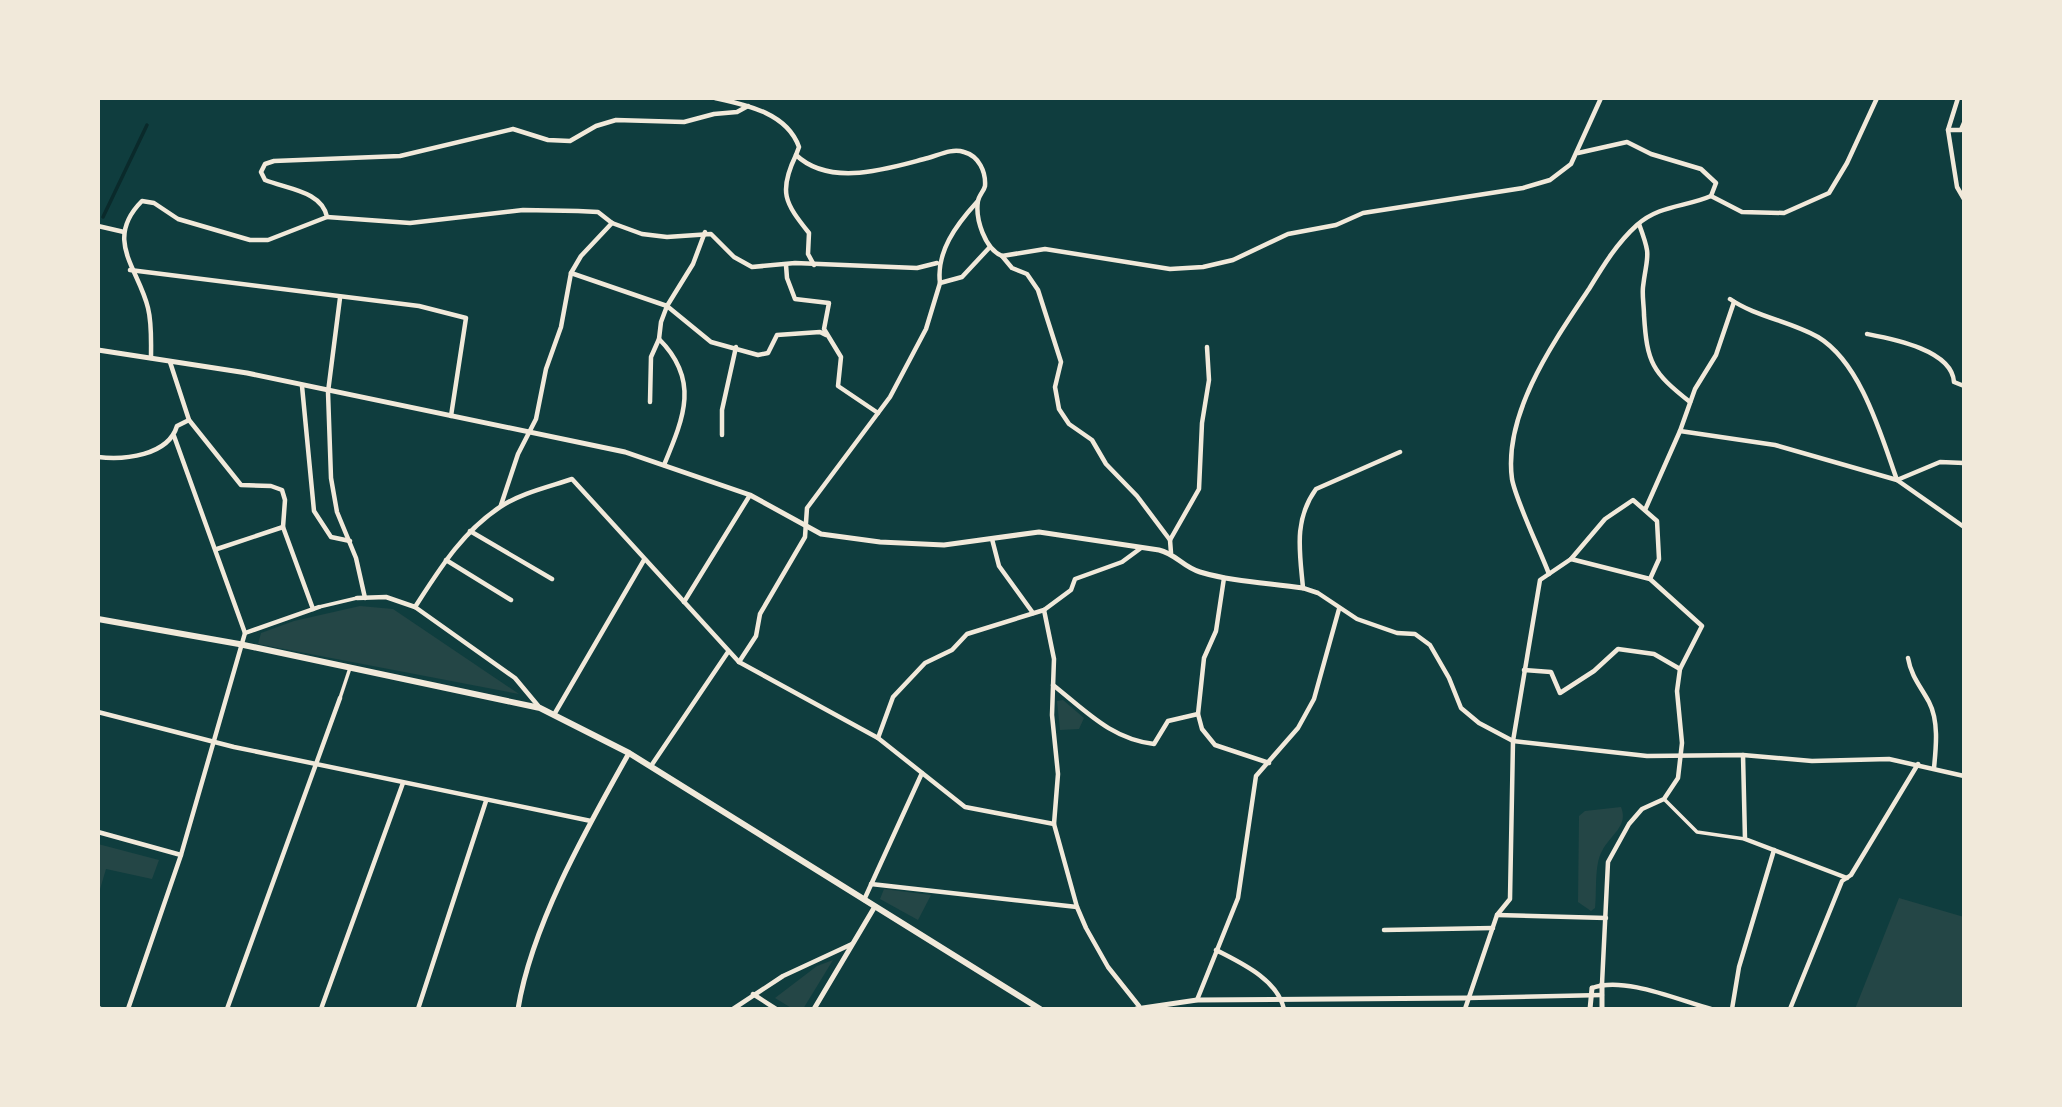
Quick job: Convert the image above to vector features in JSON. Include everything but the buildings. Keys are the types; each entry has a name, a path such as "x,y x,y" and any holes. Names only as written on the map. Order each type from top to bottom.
{"main road":[{"path":"98,619 351,668 555,713 629,753 1040,1009"}],"street":[{"path":"715,98 748,105 772,116 795,134 800,147 786,176 785,189 794,218 809,233 808,254 814,265"},
{"path":"1002,256 1045,249 1170,269 1203,267 1233,260 1288,234 1336,225 1363,213 1477,197 1541,183 1550,180 1571,164 1601,98"},
{"path":"1711,196 1742,212 1784,213 1829,193 1847,163 1877,98"},
{"path":"1958,98 1948,130 1957,187 1964,199"},
{"path":"327,217 325,206 319,199 265,180 261,172 265,164 400,156 513,130 548,140 570,141 596,126 616,120 684,122 714,114 737,112 748,105"},
{"path":"1948,130 1961,130 1964,123"},
{"path":"1549,574 1512,480 1520,416 1547,352 1614,250 1639,224 1669,206 1693,204 1711,196 1716,183 1700,169 1651,154 1627,142 1577,153"},
{"path":"739,662 757,636 760,614 805,537 807,508 878,413 926,330 940,283 937,262 955,229 978,202 985,188 984,171 977,160 965,152 954,151 917,159 894,165 889,170 865,174 806,165 796,155"},
{"path":"151,358 148,305 130,270 124,232 134,210 142,201 154,204 178,219 250,240 268,240 300,230 327,217 410,223 523,210 578,211 598,212 612,223 642,234 667,237 705,232 719,240 734,257 752,267 814,265 917,268 937,262"},
{"path":"978,202 982,231 989,248 1002,256 1012,268 1027,274 1038,290 1061,362 1055,387 1059,409 1069,424 1092,440 1106,464 1137,496 1170,540 1171,553 1181,566 1224,577 1303,588 1318,593 1339,609 1397,633 1415,634 1430,645 1449,678 1461,708 1479,723 1513,741 1647,756 1743,755 1812,761 1889,759 1964,776"},
{"path":"501,506 518,454 530,432 561,327 571,273 581,256 612,223"},
{"path":"1639,224 1648,248 1649,264 1643,286 1647,350 1658,374 1690,403"},
{"path":"98,226 124,232"},
{"path":"650,402 651,357 659,339 667,306 687,276 705,232"},
{"path":"940,283 962,276 989,248"},
{"path":"786,265 787,278 795,299 830,303 824,321 826,335 841,357 838,386 878,413"},
{"path":"130,270 201,276 340,298 419,306 466,318 451,416"},
{"path":"571,273 667,306 711,342 758,355 768,353 777,335 788,332 820,332 826,335"},
{"path":"340,298 328,392 331,478 337,512 351,541 365,598"},
{"path":"1644,510 1690,403 1716,355 1732,301 1742,308 1783,320 1821,339 1845,363 1867,400 1898,480"},
{"path":"1867,334 1915,346 1939,358 1954,374 1954,382 1964,386"},
{"path":"659,339 672,352 685,378 687,389 677,433 664,465"},
{"path":"722,435 726,382 736,347"},
{"path":"1170,540 1199,489 1202,423 1209,380 1207,348"},
{"path":"98,349 247,373 625,452 750,495 821,534 880,542 944,545 1040,532 1171,553"},
{"path":"170,362 189,420 241,485 271,486 282,490 285,500 283,527 313,609"},
{"path":"302,386 314,511 331,537 351,541"},
{"path":"189,420 177,426 174,436 217,549 245,633"},
{"path":"1680,431 1775,445 1898,480 1964,527"},
{"path":"98,457 136,457 174,436"},
{"path":"1303,588 1297,541 1311,496 1316,489 1399,452"},
{"path":"1898,480 1940,462 1964,463"},
{"path":"415,607 446,560 470,531 501,506 572,479 727,652 739,662 878,738 965,807 1054,824"},
{"path":"684,602 750,495"},
{"path":"1465,1009 1497,915 1510,899 1513,741 1540,580 1571,559 1605,519 1633,500 1657,521 1659,559 1650,579"},
{"path":"217,549 283,527"},
{"path":"470,531 552,579"},
{"path":"992,539 999,566 1033,613"},
{"path":"878,738 893,697 925,663 952,650 967,634 1044,610 1071,590 1075,579 1122,562 1140,548"},
{"path":"1571,559 1650,579 1702,626 1680,669 1677,691 1681,754 1678,778 1664,799 1642,809 1616,843 1608,862 1602,1009"},
{"path":"446,560 511,600"},
{"path":"555,713 645,560"},
{"path":"1224,577 1216,631 1205,658 1198,714 1202,729 1215,745 1269,763"},
{"path":"128,1009 181,855 239,645 245,633 319,607 357,598 386,597 415,607 515,678 540,708"},
{"path":"1197,1000 1238,898 1256,776 1298,728 1314,699 1339,609"},
{"path":"1044,610 1054,659 1052,715 1058,774 1054,824 1077,907 1108,967 1137,1008 1197,1000 1468,998 1591,991 1602,995"},
{"path":"1524,670 1551,672 1560,693 1594,671 1619,649 1654,654 1680,669"},
{"path":"651,767 727,652"},
{"path":"1908,658 1910,672 1931,704 1934,717 1934,768"},
{"path":"228,1009 319,763 351,668"},
{"path":"1054,685 1104,728 1136,742 1154,744 1168,721 1198,714"},
{"path":"98,712 214,742 485,801 591,821"},
{"path":"518,1009 522,985 536,944 591,821 629,753"},
{"path":"1743,755 1745,839"},
{"path":"1790,1009 1842,881 1847,878 1918,764"},
{"path":"864,901 922,773"},
{"path":"321,1009 403,783"},
{"path":"1664,799 1696,832 1745,839 1847,878"},
{"path":"418,1009 485,801"},
{"path":"98,831 181,855"},
{"path":"1732,1009 1740,967 1774,850"},
{"path":"871,884 1077,907"},
{"path":"814,1009 874,908"},
{"path":"1497,915 1606,918"},
{"path":"1384,930 1493,928"},
{"path":"733,1009 824,954 853,944"},
{"path":"1216,950 1248,967 1282,999 1284,1009"},
{"path":"1591,991 1602,984 1623,984 1711,1009"},
{"path":"1590,1009 1591,991"},
{"path":"753,995 776,1009"}],"shaded area":[{"path":"360,606 393,609 519,694 258,644 261,633 294,621"},
{"path":"1063,700 1084,718 1079,729 1060,730 1057,701"},
{"path":"1621,807 1621,825 1599,857 1595,908 1591,911 1578,902 1579,816 1585,811"},
{"path":"98,844 159,860 152,879 106,869 98,896"},
{"path":"884,889 931,895 918,920 880,899"},
{"path":"1899,898 1964,917 1964,1007 1855,1009"},
{"path":"833,960 803,1009 793,1009 775,998 817,966"}],"waterway":[{"path":"103,217 147,125"}]}
